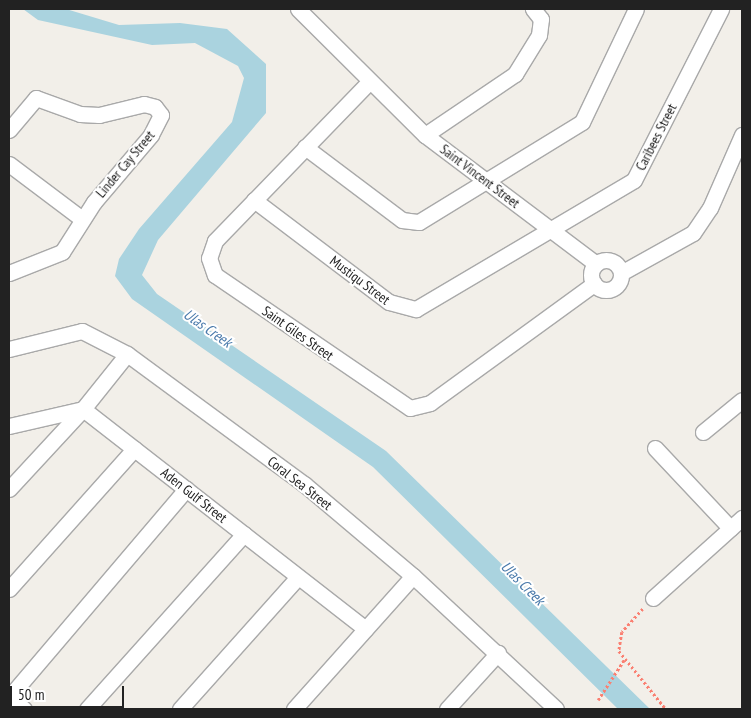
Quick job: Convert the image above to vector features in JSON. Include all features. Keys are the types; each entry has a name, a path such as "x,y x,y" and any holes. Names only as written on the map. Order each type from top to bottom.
{"street":[{"name":"Saint Vincent Street","path":"298,9 368,83 425,135 596,264"},
{"path":"425,135 516,74 539,35 541,19 533,9"},
{"path":"305,147 410,222 419,222 489,182 582,122 636,9"},
{"name":"Caribees Street","path":"551,229 634,180 721,9"},
{"name":"Saint Giles Street","path":"368,83 215,241 210,268 410,408 430,403 594,284"},
{"name":"Linder Cay Street","path":"9,130 36,98 89,115 135,105 160,110 157,127 82,219 62,252 9,273"},
{"path":"621,273 613,262 596,264 591,274 594,284 612,289 621,273 693,233 710,208 742,135"},
{"path":"9,164 82,219"},
{"name":"Mustiqu Street","path":"254,200 402,309 416,309 551,229"},
{"name":"Coral Sea Street","path":"9,350 82,331 127,354 304,484 413,576 498,653 556,709"},
{"path":"9,488 83,409 127,354"},
{"path":"703,432 742,400"},
{"path":"9,426 83,409"},
{"name":"Aden Gulf Street","path":"83,409 366,630"},
{"path":"9,589 134,448"},
{"path":"655,448 730,528"},
{"path":"24,709 9,696 186,489"},
{"path":"653,598 742,518"},
{"path":"88,709 244,534"},
{"path":"294,709 413,576"},
{"path":"180,709 298,577"},
{"path":"447,709 498,653"}],"path":[{"path":"653,598 622,632 619,651 624,660 666,709"},
{"path":"598,700 624,660"}],"water":[{"path":"23,9 66,9 119,25 180,23 227,29 266,64 266,113 158,240 142,275 157,294 386,451 650,709 618,709 373,467 132,299 115,276 119,259 139,229 232,122 244,78 238,66 195,43 152,45 38,20"}],"water label":[{"name":"Ulas Creek","path":"208,328"},
{"name":"Ulas Creek","path":"523,583"}]}
